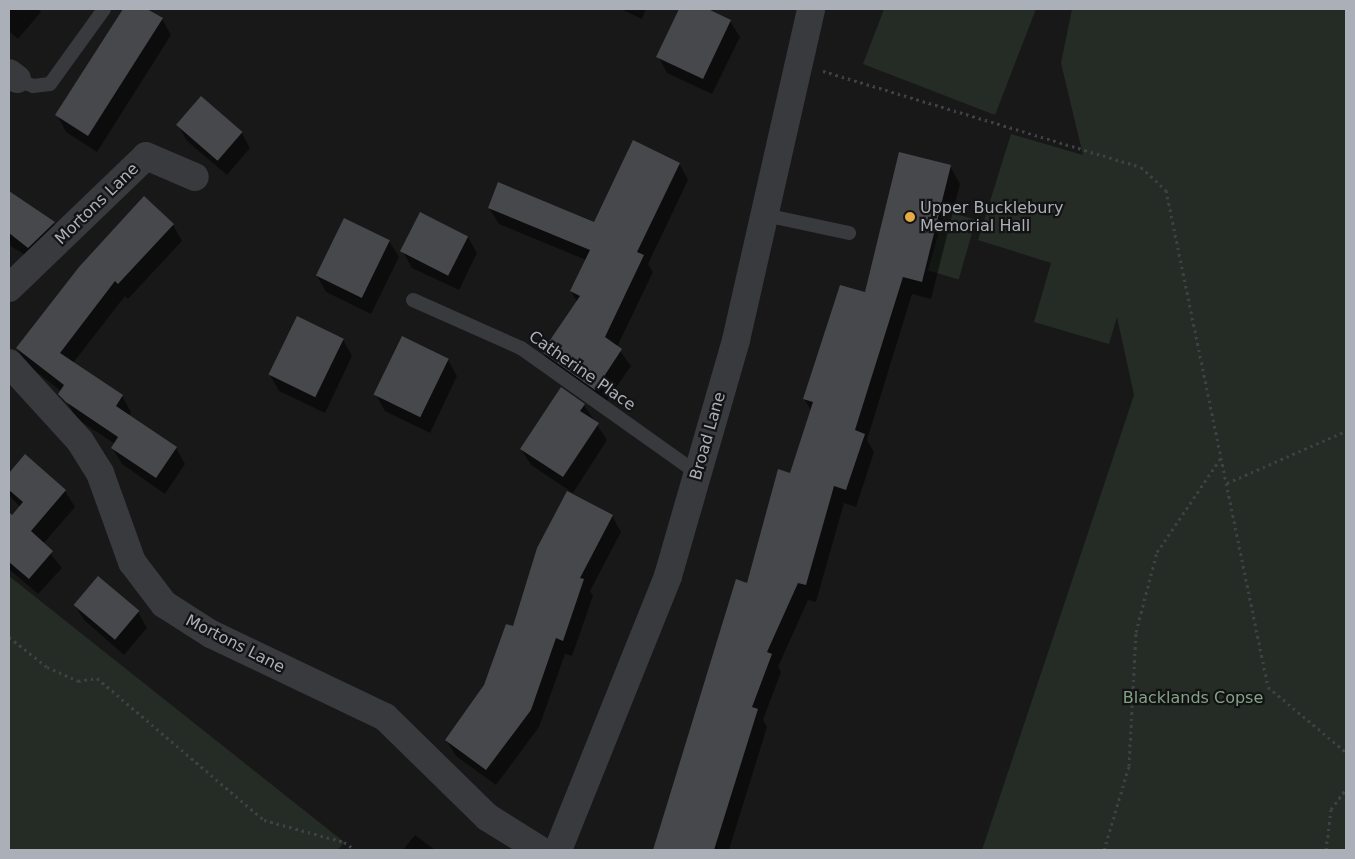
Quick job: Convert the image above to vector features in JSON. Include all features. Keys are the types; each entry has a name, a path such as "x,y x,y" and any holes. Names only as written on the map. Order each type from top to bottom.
{"street":[{"name":"Broad Lane","path":"558,850 668,576 736,340 801,64 812,9"},
{"name":"Mortons Lane","path":"9,288 146,156 195,177"},
{"name":"Mortons Lane","path":"9,364 80,441 100,473 132,562 164,604 211,634 385,717 487,817 540,850"}],"lane":[{"path":"13,76 33,86 50,84 104,9"},
{"path":"766,215 849,233"},
{"name":"Catherine Place","path":"412,300 521,348 697,473"}],"path":[{"path":"801,64 1141,167 1166,190 1268,687 1346,752"},
{"path":"1227,482 1346,431"},
{"path":"1104,850 1129,766 1136,632 1157,552 1222,458"},
{"path":"9,637 47,667 78,681 97,678 264,820 344,842 356,850"},
{"path":"1326,850 1331,809 1346,789"}],"green space":[{"path":"884,9 1036,9 995,115 863,64"},
{"name":"Blacklands Copse","path":"1072,9 1346,9 1346,850 982,850 1134,395 1117,317 1109,344 1034,322 1051,263 978,240 1011,134 1083,155 1061,63"},
{"path":"945,211 976,220 959,279 928,271"},
{"path":"9,576 344,842 338,850 9,850"}],"building":[{"path":"123,9 147,9 163,18 88,136 55,115"},
{"path":"679,9 708,9 731,20 703,79 656,57"},
{"path":"201,96 243,132 218,161 176,125"},
{"path":"633,140 680,163 637,252 644,255 605,337 622,349 595,390 542,352 580,296 570,291 590,250 488,208 498,182 594,222"},
{"path":"899,152 951,165 922,282 903,277 855,430 865,434 846,490 834,486 806,585 798,583 767,652 772,654 752,707 758,709 714,850 653,850 736,579 747,583 778,469 790,473 813,402 803,399 840,285 865,292"},
{"path":"9,191 55,222 28,248 9,233"},
{"path":"144,196 174,224 118,284 115,281 60,353 123,395 116,406 177,447 156,478 111,448 118,437 66,402 58,394 64,385 16,348 79,267"},
{"path":"420,212 468,237 448,276 400,251"},
{"path":"344,218 390,240 362,298 316,276"},
{"path":"297,316 344,339 315,397 269,374"},
{"path":"402,336 449,359 420,417 374,394"},
{"path":"561,387 585,404 580,411 599,423 563,477 520,449"},
{"path":"25,454 66,490 31,531 53,551 29,579 9,562 9,512 12,515 23,502 9,490 9,473"},
{"path":"567,491 613,515 580,578 584,579 563,641 556,638 531,710 486,770 445,740 484,685 506,624 513,626 537,548"},
{"path":"98,576 139,611 115,640 74,605"}],"place":[{"name":"Upper Bucklebury Memorial Hall","path":"910,217"}]}
